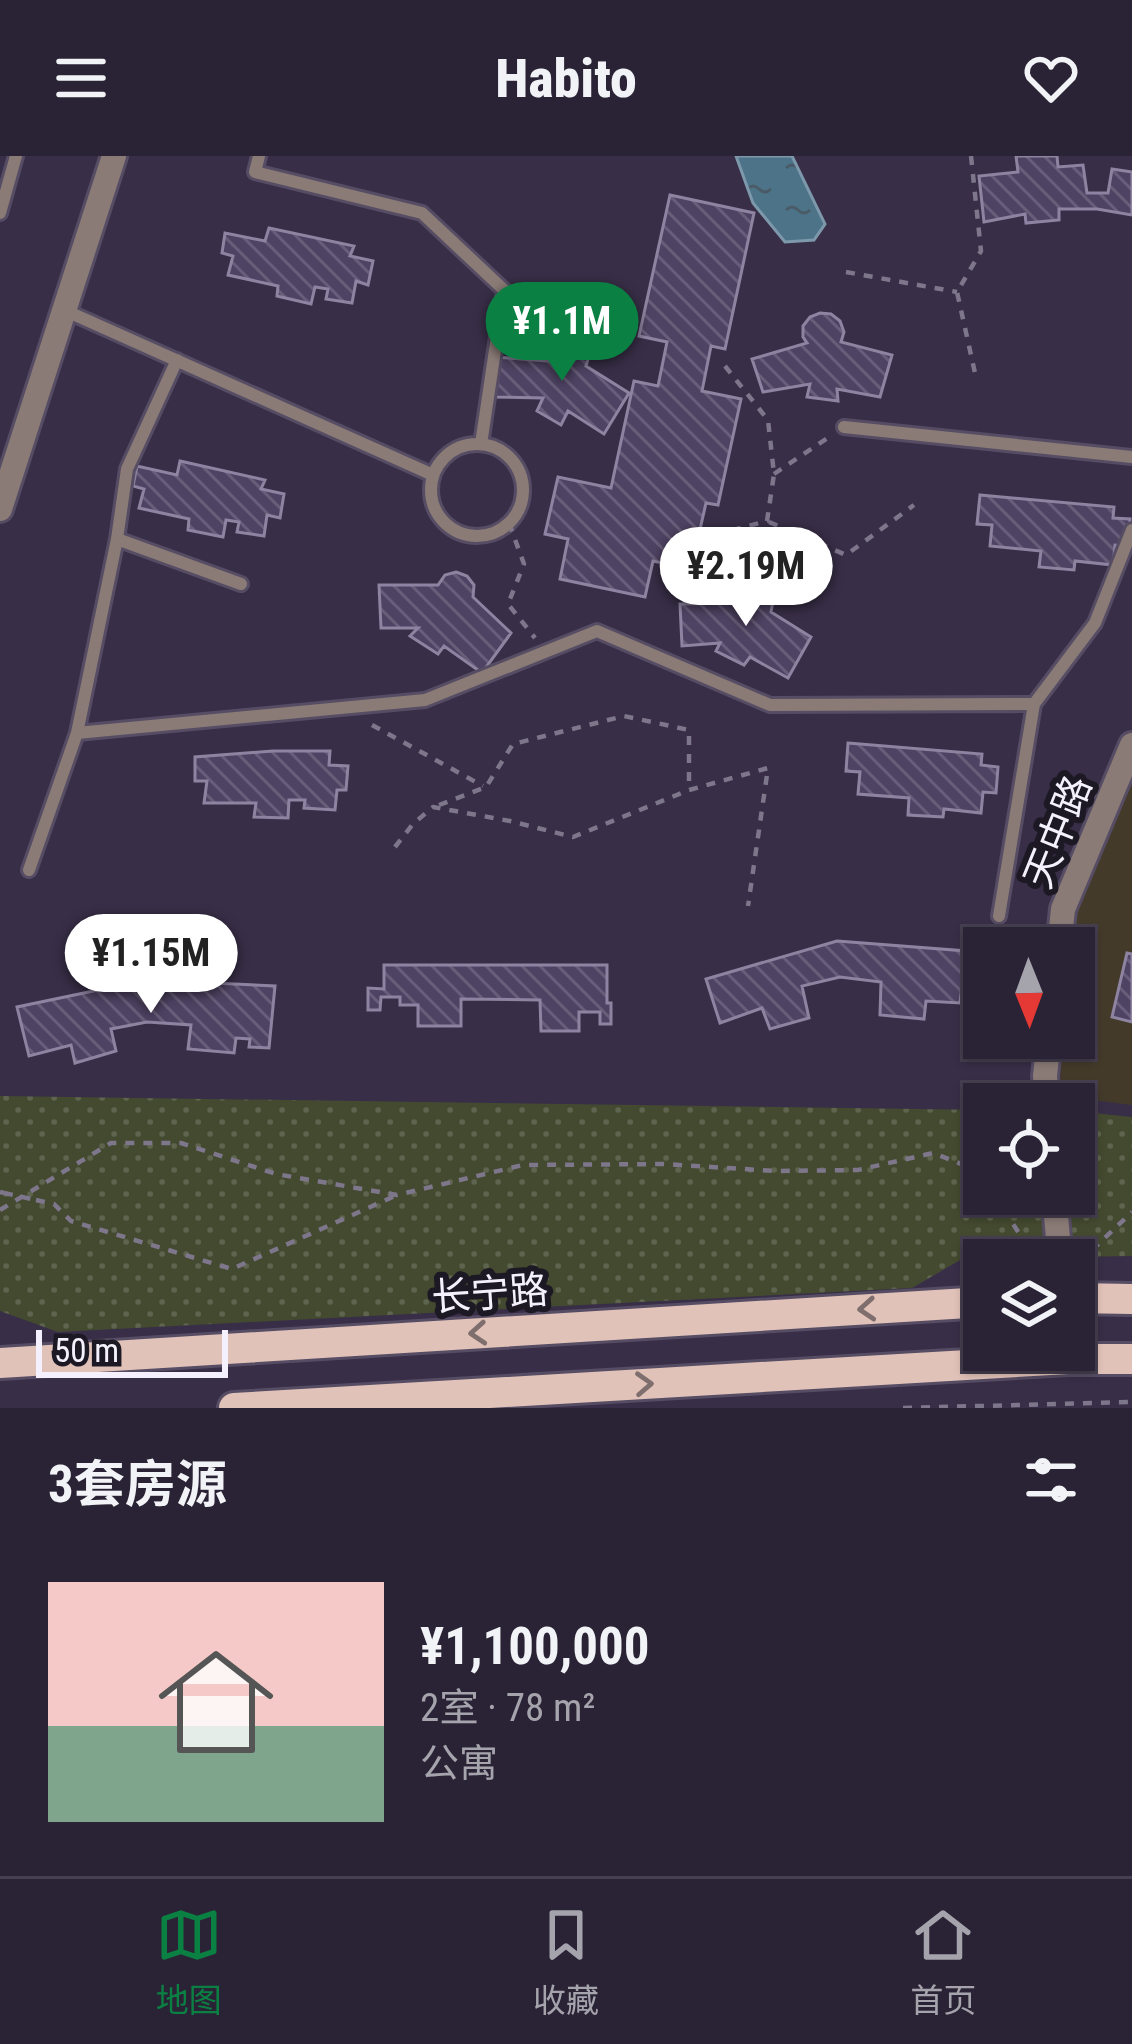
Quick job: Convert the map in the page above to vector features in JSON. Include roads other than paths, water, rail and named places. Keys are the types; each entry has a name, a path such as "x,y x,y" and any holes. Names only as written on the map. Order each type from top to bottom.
{"main road":[{"path":"1095,1298 1132,1299"},
{"name":"长宁路","path":"0,1363 963,1303"},
{"path":"1095,1356 1132,1359"},
{"path":"234,1408 963,1361"}],"street":[{"path":"0,509 114,156"},
{"name":"天中路","path":"1062,927 1064,909 1132,745"}],"lane":[{"path":"0,214 16,156"},
{"path":"259,156 255,172 422,213 504,290 481,444"},
{"path":"64,310 433,475"},
{"path":"29,870 77,733 127,469 177,360"},
{"path":"844,427 1132,457"},
{"path":"466,445 495,447 518,467 523,496 518,511 496,532 466,534 441,518 430,490 433,475 451,451 466,445"},
{"path":"999,916 1034,704 1094,622 1132,530"},
{"path":"117,538 241,584"},
{"path":"77,733 425,700 597,631 770,705 1034,704"}],"water":[{"path":"736,156 792,156 825,224 814,240 785,242 753,203"}]}
